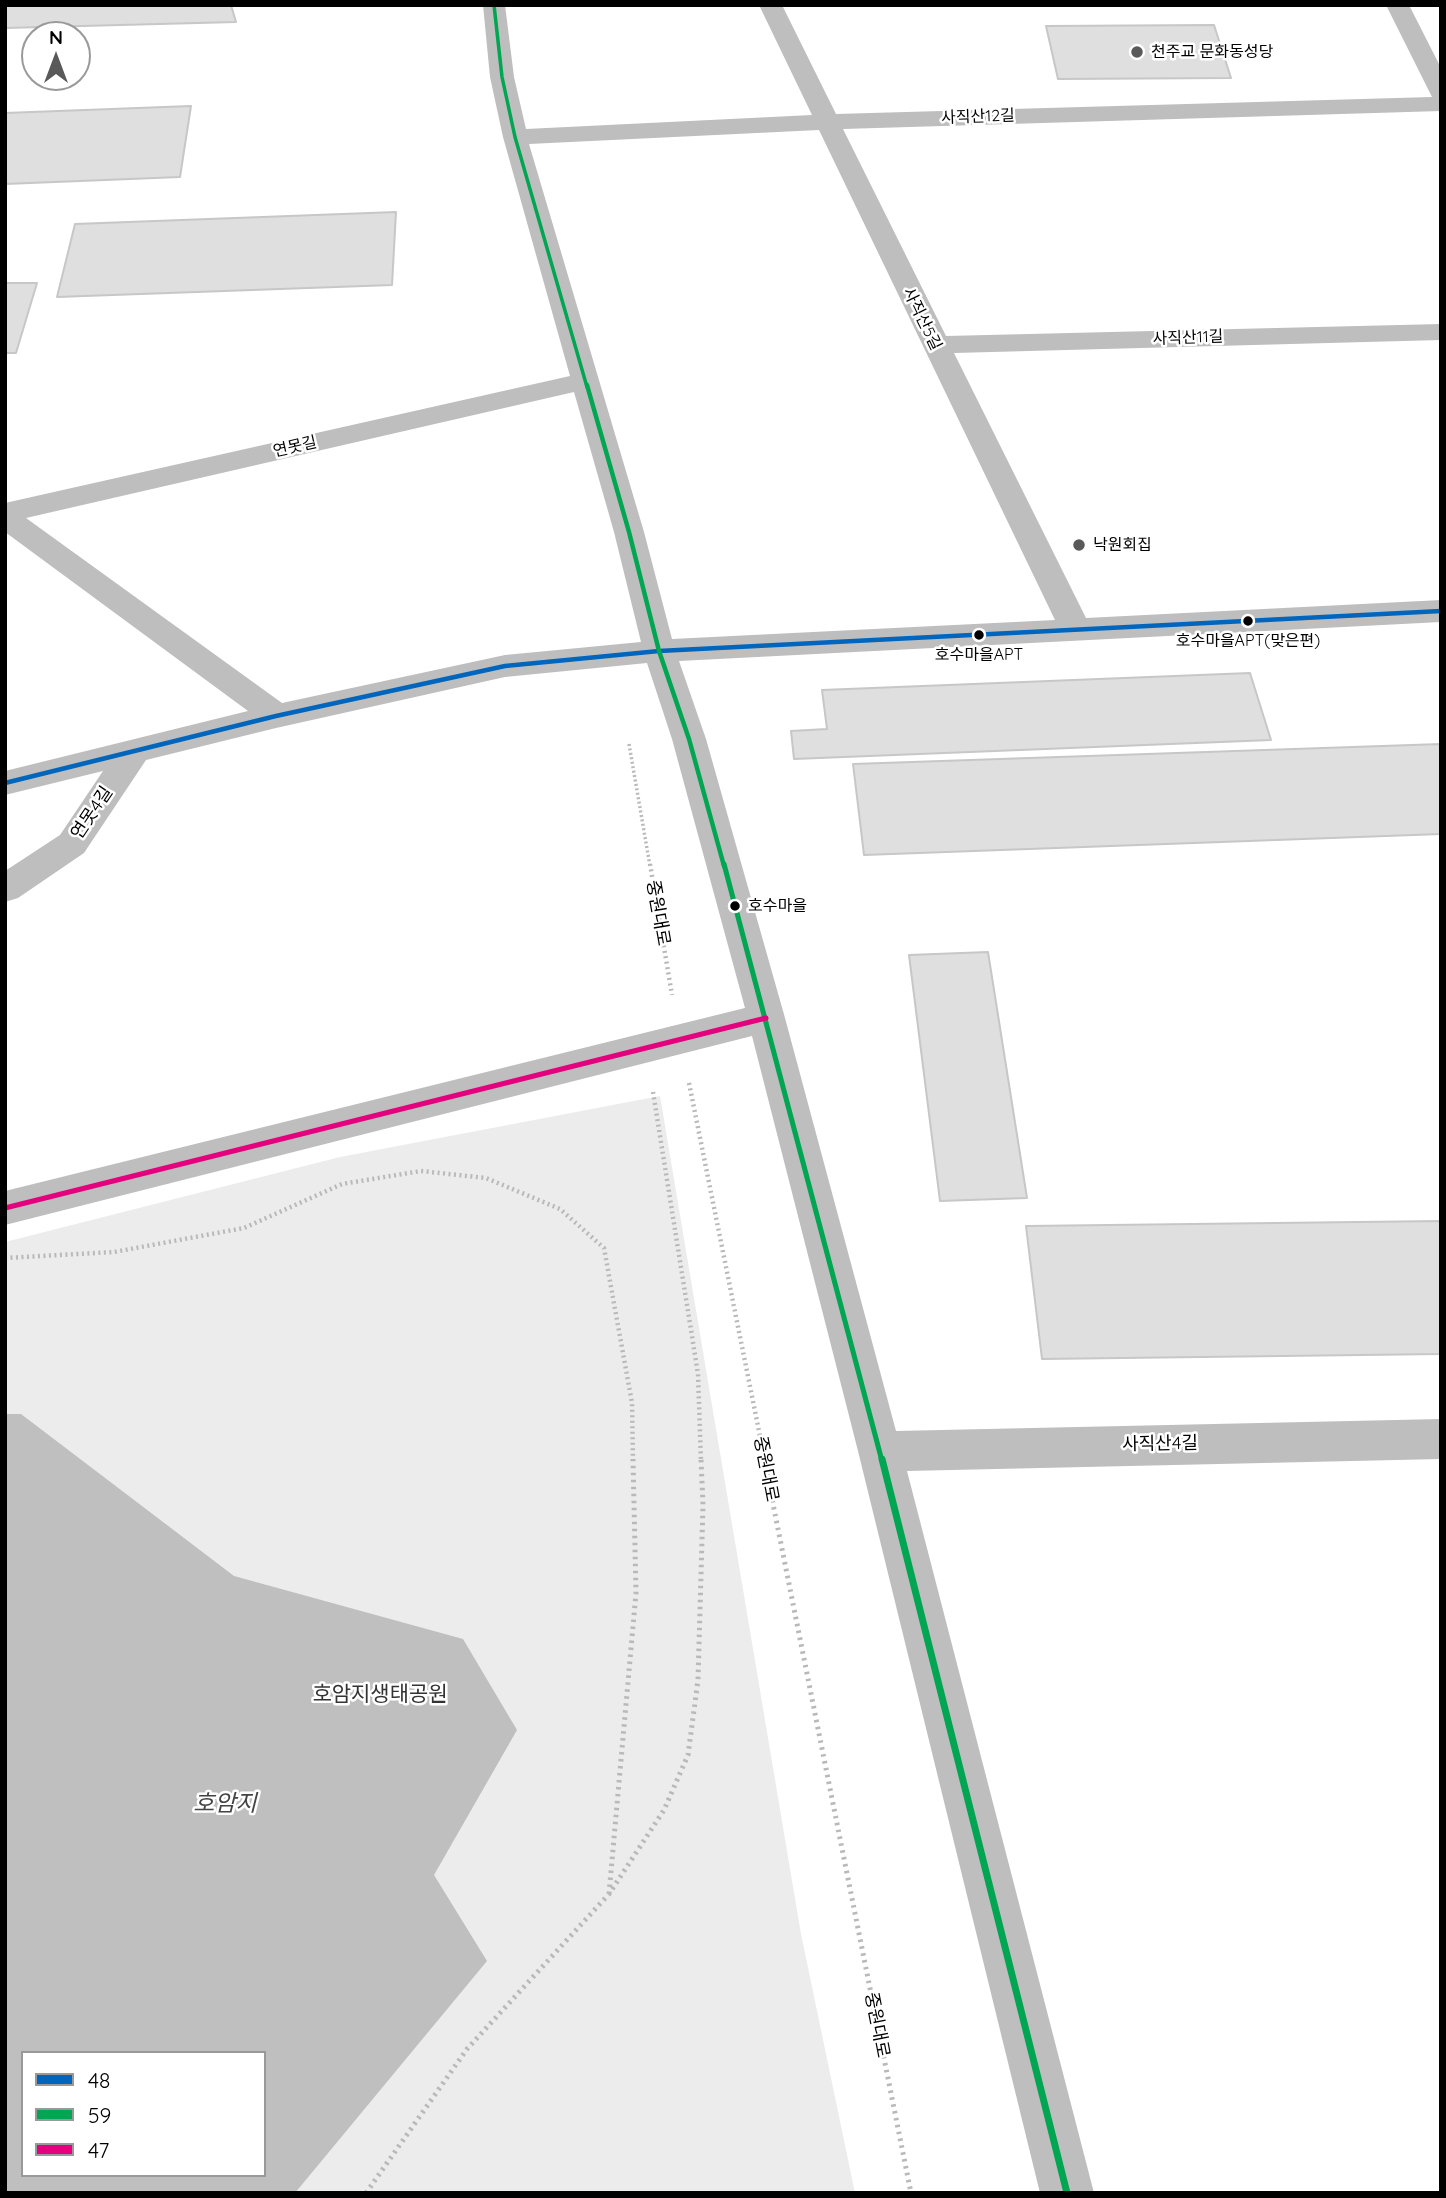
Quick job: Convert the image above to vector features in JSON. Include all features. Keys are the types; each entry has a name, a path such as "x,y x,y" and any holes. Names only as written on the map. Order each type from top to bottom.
{"street":[{"path":"494,5 502,77 515,136 629,532 659,651 689,739 766,1018 880,1451 1067,2193"},
{"name":"사직산5길","path":"770,5 1076,631"},
{"path":"1397,5 1441,92"},
{"name":"사직산12길","path":"515,136 825,122 1441,104"},
{"name":"사직산11길","path":"935,345 1441,331"},
{"name":"연못길","path":"5,515 585,380"},
{"name":"연못길","path":"5,515 276,716"},
{"path":"5,783 276,716 505,666 659,651 1441,611"},
{"name":"연못4길","path":"5,889 72,844 135,750"},
{"path":"5,1208 766,1018"},
{"name":"사직산4길","path":"880,1451 1441,1438"}],"path":[{"name":"중원대로","path":"629,744 663,1042 911,2193"},
{"path":"366,2193 467,2049 609,1894 664,1810 688,1755 698,1680 703,1506 698,1374 663,1042"},
{"path":"5,1258 114,1252 244,1228 342,1184 421,1171 486,1178 560,1209 604,1248 632,1403 636,1593 609,1894"}],"green space":[{"name":"호암지생태공원","path":"660,1096 801,1934 855,2193 5,2193 5,1242 340,1157"}],"water":[{"name":"호암지","path":"5,1414 21,1414 234,1576 463,1639 517,1730 434,1875 487,1961 295,2193 5,2193"}],"building":[{"path":"5,5 231,5 236,22 91,26 91,21 21,21 21,28 5,28"},
{"name":"천주교 문화동성당","path":"1214,25 1231,78 1058,79 1046,26"},
{"path":"191,106 180,177 5,184 5,113"},
{"path":"396,212 392,285 57,297 75,224"},
{"path":"5,283 37,283 16,353 5,353"},
{"path":"1250,673 1271,740 794,759 791,731 827,729 822,690"},
{"path":"1441,744 1441,834 864,855 853,764"},
{"path":"988,952 1027,1198 940,1201 909,955"},
{"path":"1441,1221 1441,1354 1042,1359 1026,1226"}],"transit line":[{"name":"59","path":"494,5 502,77 515,137 629,532 659,651 689,739 766,1018 880,1451 1067,2193"},
{"name":"48","path":"5,783 276,716 505,666 659,651 1441,611"},
{"name":"47","path":"5,1208 766,1018"}],"place":[{"name":"천주교 문화동성당","path":"1137,52"},
{"name":"낙원회집","path":"1079,545"},
{"name":"호수마을APT(맞은편)","path":"1248,621"},
{"name":"호수마을APT","path":"979,635"},
{"name":"호수마을","path":"735,906"}]}
